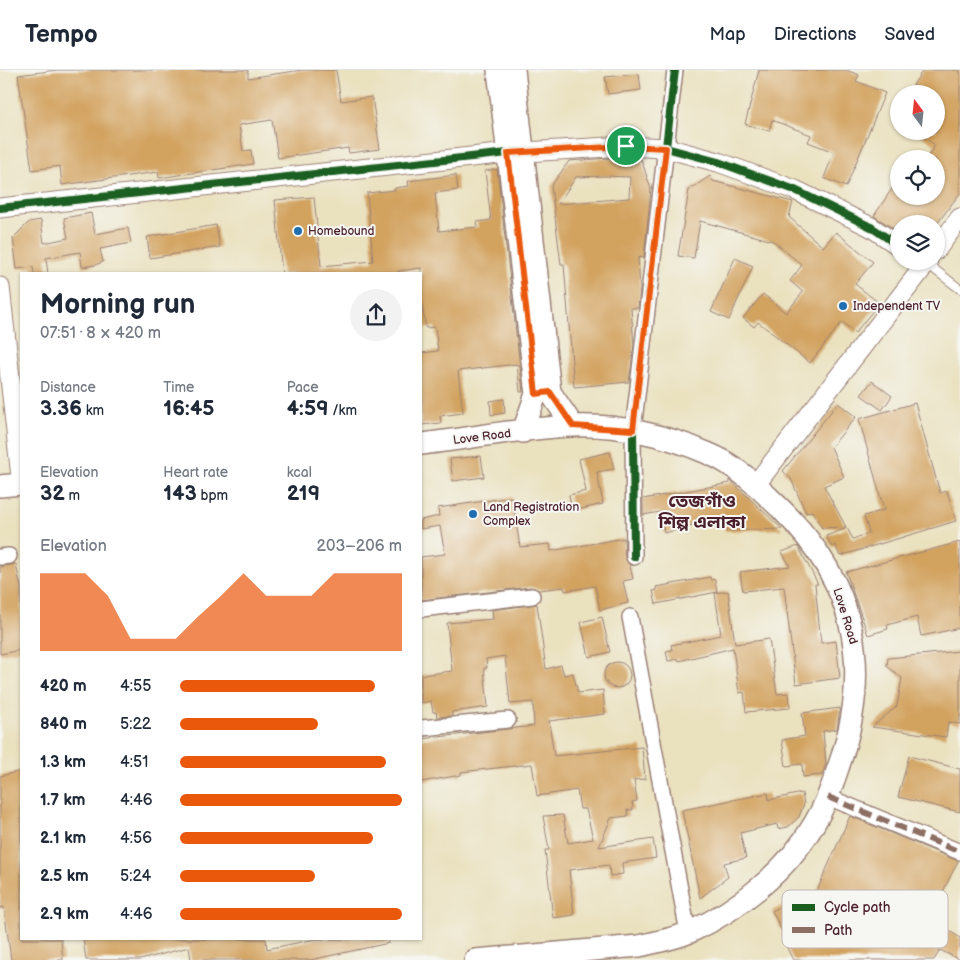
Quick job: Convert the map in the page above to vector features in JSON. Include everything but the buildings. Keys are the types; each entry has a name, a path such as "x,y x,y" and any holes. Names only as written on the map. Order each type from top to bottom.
{"main road":[{"path":"498,70 516,152"},
{"path":"514,70 516,152 543,393 523,432"},
{"path":"543,393 573,426"},
{"name":"Love Road","path":"422,444 573,426 633,430 709,453 735,468 756,484 789,517 822,557 841,598 855,644 857,680 852,720 828,797 813,826 789,858 750,895 712,921 688,933 639,946 602,954 475,960"},
{"path":"0,486 20,484"}],"street":[{"path":"634,557 633,430 675,70"},
{"path":"0,208 516,152 626,146 666,148 718,162 796,190 871,227 890,240"},
{"path":"945,237 960,218"},
{"path":"756,484 920,270"},
{"path":"0,287 20,469"},
{"path":"422,609 532,596"},
{"path":"630,618 688,933"},
{"path":"422,728 508,720"},
{"path":"828,797 960,852"}],"lane":[{"path":"939,270 960,290"}],"marked path":[{"path":"828,797 960,852"}],"cycle path":[{"path":"634,557 633,430 675,70"},
{"path":"0,208 508,153 626,146 666,148 718,162 795,190 871,227 890,240"}],"place":[{"name":"Homebound","path":"298,231"},
{"name":"Independent TV","path":"843,306"},
{"name":"Land Registration Complex","path":"473,514"}],"district":[{"name":"তেজগাঁও শিল্প এলাকা","path":"702,511"}],"route":[{"path":"626,146 666,148 633,430 573,426 550,392 536,394 508,153 626,146"}]}
